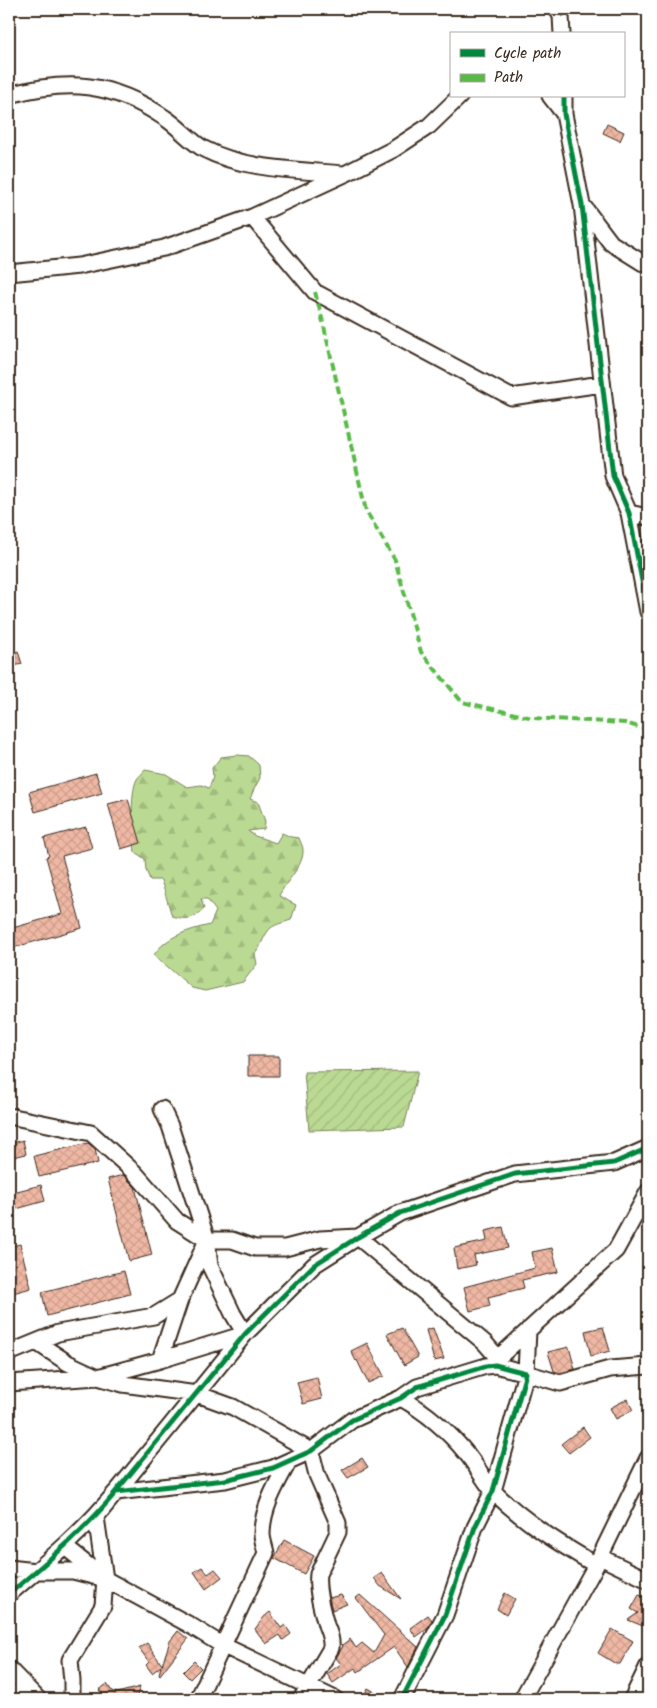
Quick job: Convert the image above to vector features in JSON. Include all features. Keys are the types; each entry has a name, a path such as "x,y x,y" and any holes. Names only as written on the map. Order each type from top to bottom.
{"street":[{"path":"557,9 561,16 562,32"},
{"path":"9,95 38,88 67,86 99,88 133,99 165,118 204,149 234,160 270,167 345,174"},
{"path":"9,273 79,266 164,248 252,217 345,174 394,148 429,126 458,98"},
{"path":"552,98 564,114"},
{"path":"564,98 564,114 582,205 614,476 629,513 648,612"},
{"path":"582,205 610,243 643,263 648,263"},
{"path":"252,217 315,292 511,397 602,384"},
{"path":"629,513 648,517"},
{"path":"162,1109 170,1126 207,1240 210,1266 233,1314 245,1334"},
{"path":"9,1116 91,1133 135,1173 177,1221 207,1240 232,1240 255,1248 285,1248 320,1239 358,1236 477,1337 497,1361 526,1373 560,1383 610,1369 648,1366"},
{"path":"9,1594 65,1547 96,1517 245,1334 314,1265 358,1236 400,1213 515,1174 614,1163 648,1148"},
{"path":"72,1699 70,1660 103,1606 105,1579 96,1517 116,1492 225,1480 273,1468 310,1450 352,1420 401,1398 417,1387 497,1361 528,1330 616,1250 648,1192"},
{"path":"160,1360 180,1300 207,1240"},
{"path":"9,1353 58,1333 154,1316 180,1300"},
{"path":"402,1699 445,1615 475,1527 493,1491 526,1373 528,1330"},
{"path":"9,1383 98,1377 245,1334"},
{"path":"36,1342 68,1363 98,1377 123,1384 197,1394 233,1408 310,1450 317,1475 338,1522 338,1532 318,1574 317,1582 326,1625 332,1641 331,1648 301,1699"},
{"path":"401,1398 421,1409 449,1434 467,1454 493,1491 545,1535 598,1561 648,1580"},
{"path":"522,1699 598,1561 648,1458"},
{"path":"198,1699 266,1553 262,1536 263,1521 272,1492 289,1461"},
{"path":"65,1547 105,1579 188,1624 222,1645 335,1699"},
{"path":"9,1568 36,1571 73,1571 105,1579"},
{"path":"632,1699 648,1666"},
{"path":"9,1669 38,1699"},
{"path":"10,1699 24,1686"}],"green space":[{"path":"249,756 259,765 260,778 250,799 258,802 265,821 264,829 248,831 255,836 276,843 282,833 299,838 303,856 279,896 296,905 291,920 275,925 266,933 255,954 257,964 243,982 205,991 192,988 154,955 171,938 210,925 216,911 207,899 201,899 204,909 193,917 182,918 172,916 161,880 150,880 146,870 145,859 135,852 132,815 133,795 137,779 145,770 166,774 187,787 201,785 209,788 213,777 212,768 221,757"},
{"path":"418,1071 404,1127 309,1130 304,1072"}],"building":[{"path":"607,124 624,132 620,141 603,133"},
{"path":"18,651 22,664 9,667 9,654"},
{"path":"96,773 102,793 35,812 29,792"},
{"path":"128,799 141,843 121,849 108,804"},
{"path":"86,827 92,848 62,856 82,928 9,949 9,929 62,914 46,857 49,856 44,838"},
{"path":"248,1056 279,1056 279,1076 248,1076"},
{"path":"23,1140 26,1154 9,1158 9,1144"},
{"path":"88,1143 95,1149 98,1163 39,1177 34,1156"},
{"path":"123,1175 135,1187 152,1255 129,1261 108,1179"},
{"path":"41,1185 45,1201 9,1211 9,1193"},
{"path":"503,1227 508,1248 474,1255 476,1265 457,1269 454,1248 487,1241 485,1231"},
{"path":"20,1244 31,1288 9,1294 9,1247"},
{"path":"552,1248 558,1272 522,1280 524,1288 488,1297 490,1306 470,1311 464,1287 535,1268 532,1252"},
{"path":"124,1271 130,1294 47,1316 42,1292"},
{"path":"603,1327 610,1351 591,1356 585,1331"},
{"path":"402,1328 418,1357 404,1365 387,1334"},
{"path":"433,1328 444,1359 434,1361 426,1330"},
{"path":"367,1343 384,1376 368,1383 351,1351"},
{"path":"569,1347 575,1369 560,1373 554,1371 548,1352"},
{"path":"317,1377 322,1399 303,1404 297,1382"},
{"path":"627,1399 633,1410 616,1419 610,1408"},
{"path":"583,1427 590,1437 569,1453 561,1444"},
{"path":"362,1458 368,1467 348,1478 342,1470"},
{"path":"284,1540 314,1556 304,1574 274,1558"},
{"path":"202,1567 208,1574 215,1569 222,1577 206,1589 194,1572"},
{"path":"382,1573 401,1599 380,1586 374,1578"},
{"path":"505,1593 515,1599 506,1615 497,1609"},
{"path":"341,1595 347,1604 332,1610 329,1598"},
{"path":"360,1595 418,1647 408,1667 394,1647 358,1672 355,1668 333,1683 327,1674 341,1664 336,1658 342,1645 350,1639 356,1648 362,1643 374,1653 384,1635 356,1598"},
{"path":"639,1595 648,1598 642,1614 648,1617 648,1628 628,1620 638,1613 631,1609"},
{"path":"270,1612 281,1628 285,1625 291,1634 283,1640 280,1635 266,1644 255,1629"},
{"path":"428,1615 432,1620 427,1629 416,1637 410,1628"},
{"path":"612,1629 633,1641 620,1664 616,1664 598,1653"},
{"path":"178,1631 188,1639 160,1675 161,1666 152,1673 146,1665 149,1662 139,1648 147,1643 162,1665 170,1641"},
{"path":"194,1661 201,1668 190,1679 183,1672"},
{"path":"107,1684 111,1690 117,1693 140,1687 136,1699 106,1699 99,1690"},
{"path":"368,1688 387,1699 362,1699"}],"marked path":[{"path":"561,16 570,9"},
{"path":"315,292 366,511 395,560 421,652 462,702 533,718 625,723 648,730"}],"cycle path":[{"path":"564,98 564,114 582,205 613,476 629,513 648,612"},
{"path":"113,1495 245,1334 314,1265 400,1213 515,1174 614,1163 648,1148"},
{"path":"9,1594 78,1533 116,1492 225,1480 273,1468 311,1451 352,1420 401,1398 417,1387 486,1366 495,1365 526,1373 493,1491 475,1527 445,1615 402,1699"}]}
